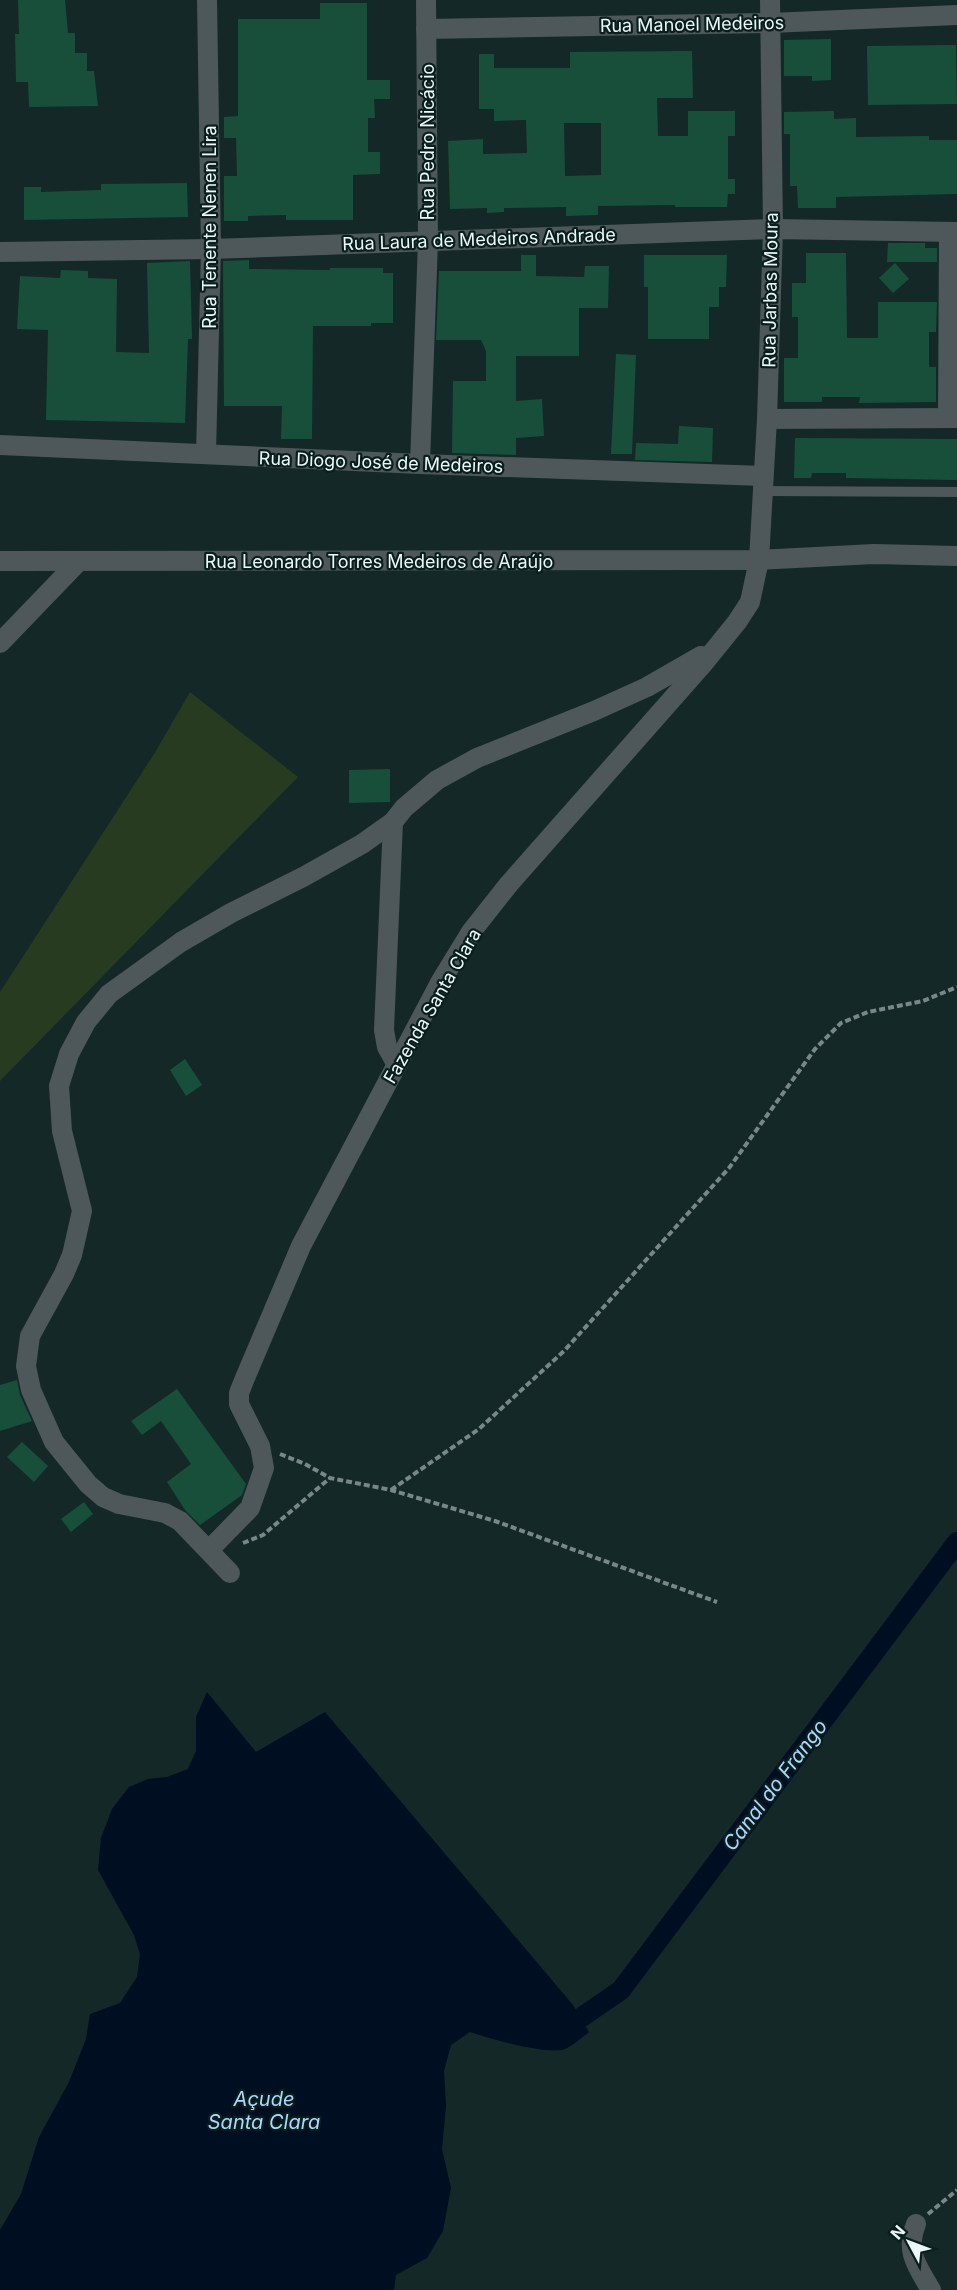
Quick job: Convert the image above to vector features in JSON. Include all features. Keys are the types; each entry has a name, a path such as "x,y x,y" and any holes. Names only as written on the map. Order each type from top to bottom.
{"street":[{"name":"Rua Tenente Nenen Lira","path":"206,454 211,249 207,0"},
{"name":"Rua Pedro Nicácio","path":"420,464 428,241 426,0"},
{"name":"Rua Jarbas Moura","path":"757,570 766,419 773,229 770,0"},
{"name":"Rua Manoel Medeiros","path":"426,29 770,23 957,15"},
{"name":"Rua Laura de Medeiros Andrade","path":"0,252 211,249 773,229 953,232"},
{"path":"766,419 952,418 953,232"},
{"name":"Rua Diogo José de Medeiros","path":"0,445 420,464 762,484"},
{"name":"Rua Leonardo Torres Medeiros de Araújo","path":"0,561 757,570 873,554 957,556"},
{"path":"0,643 78,562"},
{"name":"Fazenda Santa Clara","path":"260,1446 239,1404 239,1393 253,1357 301,1246 441,981 471,932 509,884 718,645 750,602 757,570"},
{"path":"230,1573 180,1521 165,1513 119,1504 104,1497 88,1484 54,1442 31,1390 26,1366 30,1336 72,1255 82,1211 62,1131 59,1086 69,1054 86,1022 109,994 181,942 362,844 393,822 404,808 437,780 477,758 647,687 682,669 718,645"},
{"path":"393,822 384,1030 387,1047 396,1065"},
{"path":"209,1550 250,1508 264,1468 260,1446"},
{"path":"916,2224 911,2237 911,2251 915,2263 931,2290"}],"lane":[{"path":"762,484 957,492"}],"path":[{"path":"391,1490 479,1429 564,1351 729,1168 814,1049 841,1023 868,1011 923,1001 957,987"},
{"path":"260,1446 305,1464 330,1478 391,1490 495,1521 717,1602"},
{"path":"209,1550 246,1542 263,1535 330,1478"},
{"path":"916,2224 957,2190"}],"green space":[{"path":"190,692 298,777 0,1081 0,992 154,754"}],"water":[{"name":"Açude Santa Clara","path":"207,1692 256,1752 325,1712 573,2005 589,2032 573,2045 562,2050 503,2042 470,2032 451,2045 444,2071 446,2106 442,2149 451,2188 443,2231 427,2258 396,2275 394,2290 0,2290 0,2230 21,2194 39,2137 69,2082 86,2039 90,2014 120,2003 137,1977 140,1954 134,1935 98,1870 101,1838 112,1809 129,1787 148,1779 167,1777 188,1769 196,1751 196,1717"}],"building":[{"path":"18,0 65,0 68,33 75,33 75,53 87,53 87,71 94,71 98,106 29,107 28,82 16,82 15,34 19,34"},
{"path":"320,3 367,3 367,80 390,80 390,99 374,99 375,118 368,118 368,152 380,152 380,174 353,175 353,220 286,220 286,215 248,216 248,221 224,221 224,176 237,176 236,138 224,138 224,117 238,116 238,19 320,19"},
{"path":"831,39 831,80 812,81 812,76 784,76 784,40"},
{"path":"956,45 957,104 868,105 867,46"},
{"path":"692,51 693,98 657,98 658,136 688,136 688,111 735,111 735,136 728,136 728,179 735,179 735,194 728,194 727,207 598,206 598,215 566,216 566,207 504,208 504,212 487,213 487,208 450,209 448,141 483,139 483,154 527,153 526,120 494,121 494,109 479,109 479,54 494,54 494,68 570,68 570,52","holes":["564,123 601,123 601,175 565,176"]},
{"path":"834,111 834,119 856,118 856,137 929,136 929,140 957,140 957,194 836,197 836,208 798,208 797,186 790,186 790,134 784,134 784,112"},
{"path":"187,183 188,217 24,220 24,187 41,187 41,192 101,190 101,184"},
{"path":"888,243 925,243 925,248 937,248 937,262 887,262"},
{"path":"806,253 846,253 847,338 878,338 878,302 937,302 936,332 929,332 929,367 936,367 936,402 859,403 860,397 822,397 822,402 784,402 784,358 798,358 798,317 792,317 792,283 806,283"},
{"path":"521,255 536,255 536,276 584,277 585,266 609,266 608,308 579,308 579,356 516,356 516,401 542,399 544,436 516,438 516,455 452,453 453,381 486,381 486,351 481,340 436,340 439,271 521,271"},
{"path":"644,255 727,255 726,287 719,287 719,307 709,307 709,339 648,339 648,287 644,287"},
{"path":"249,260 249,269 383,268 383,273 393,273 393,323 371,323 371,326 313,326 312,439 281,439 282,406 224,406 223,261"},
{"path":"190,261 192,339 188,339 185,423 46,420 48,330 17,329 20,276 60,278 61,270 88,271 88,278 117,279 116,352 149,353 147,263"},
{"path":"895,263 909,279 893,293 879,278"},
{"path":"616,354 636,355 632,454 611,454"},
{"path":"679,426 713,428 712,462 635,460 636,443 678,444"},
{"path":"795,438 957,439 957,480 846,478 846,473 812,473 811,478 794,478"},
{"path":"390,769 390,802 349,803 349,770"},
{"path":"185,1059 202,1085 186,1096 170,1070"},
{"path":"17,1380 20,1395 32,1421 0,1431 0,1385"},
{"path":"177,1389 246,1484 242,1495 200,1525 185,1510 167,1482 191,1464 161,1421 142,1435 131,1421"},
{"path":"22,1442 48,1466 34,1482 7,1457"},
{"path":"84,1502 93,1514 71,1532 61,1519"}],"waterway":[{"name":"Canal do Frango","path":"582,2017 621,1990 957,1542"}]}
